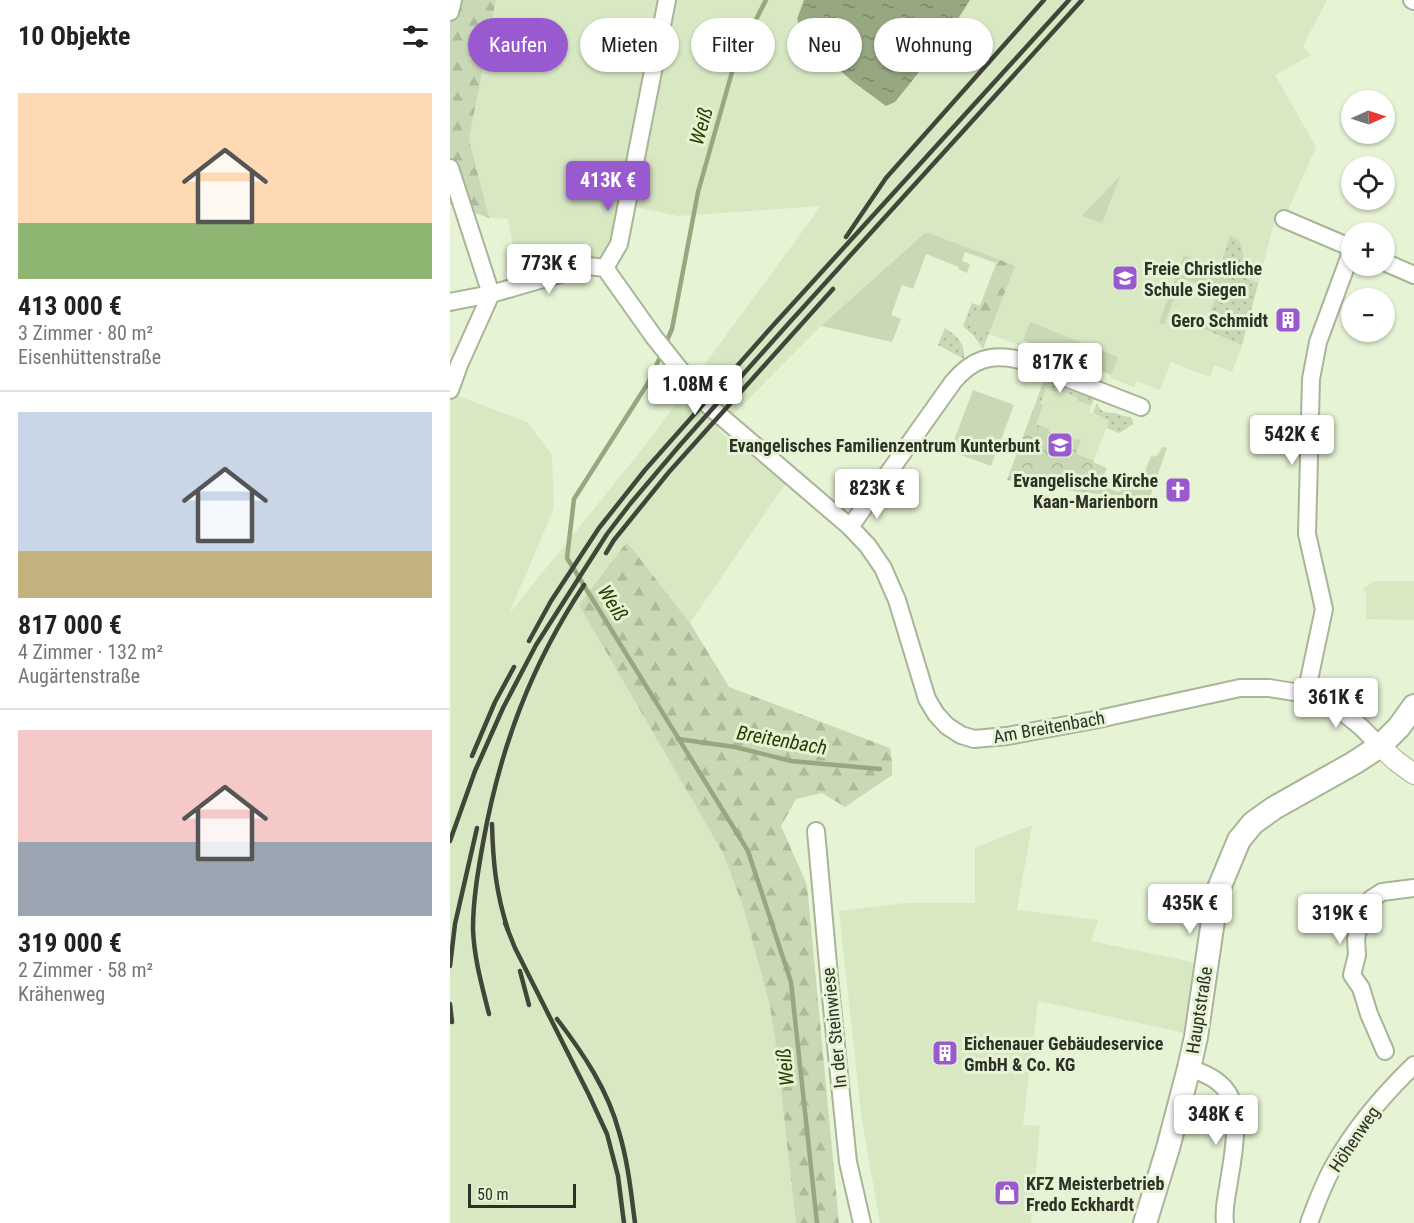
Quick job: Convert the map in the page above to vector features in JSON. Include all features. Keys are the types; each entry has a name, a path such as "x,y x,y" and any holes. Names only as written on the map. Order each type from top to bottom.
{"main road":[{"name":"Hauptstraße","path":"1145,1223 1168,1148 1196,1038 1217,893 1239,840 1253,823 1274,808 1380,746 1399,727 1414,706"}],"street":[{"path":"450,12 453,0"},
{"path":"450,302 491,294 588,266 605,268 619,244 667,0"},
{"path":"450,168 491,294 450,390"},
{"path":"1284,219 1341,244"},
{"path":"1395,267 1414,275"},
{"name":"Am Breitenbach","path":"605,268 654,338 709,406 850,527 868,546 883,568 897,600 927,699 947,726 961,735 974,739 1007,736 1094,720 1240,688 1269,688 1306,694 1339,709 1380,746"},
{"path":"1306,694 1324,609 1307,534 1311,379 1318,342 1342,276"},
{"path":"850,527 953,382 971,364 983,359 1008,357 1020,360 1141,407"},
{"path":"1380,746 1396,761 1412,768"},
{"name":"In der Steinwiese","path":"816,831 848,1162 862,1223"},
{"path":"1385,1051 1361,988 1352,975 1357,955 1356,939 1362,915 1371,899 1382,892 1414,888"},
{"name":"Höhenweg","path":"1309,1223 1332,1169 1347,1143 1377,1103 1414,1065"},
{"path":"1189,1068 1217,1082 1230,1096 1233,1107 1235,1138 1225,1197 1225,1223"}],"shaded area":[{"path":"496,0 1327,0 1303,46 1311,55 1275,75 1316,147 1284,219 1276,216 1242,345 1232,372 1214,365 1210,377 1171,362 1160,390 1136,381 1134,387 1110,378 1111,374 1023,341 1021,346 972,327 998,259 926,232 821,326 718,430 785,484 690,623 627,542 722,851 743,906 770,1006 796,1223 450,1223 450,393 527,422 552,455 554,508 509,614 647,443 821,206 678,216 627,205 605,268 521,286 508,219 489,218 469,139 482,72 568,72 568,18 493,18"},
{"name":"Evangelisches Familienzentrum Kunterbunt","path":"1046,388 1078,398 1078,401 1091,406 1089,412 1110,420 1093,462 1085,493 1007,480 1036,402 1040,404"},
{"path":"1375,581 1414,581 1414,620 1366,619 1366,594 1363,589"},
{"path":"1032,825 1017,910 1098,920 1091,941 1197,963 1185,1033 1038,1001 1023,1125 1040,1126 1031,1223 880,1223 862,1121 839,911 905,903 975,903 975,848"}],"green space":[{"path":"450,0 496,0 493,18 468,18 468,72 482,72 469,139 489,218 450,204"},
{"path":"1120,176 1102,223 1082,216"},
{"path":"926,232 998,259 996,263 965,252 962,261 970,264 967,273 958,269 959,267 926,254 913,289 902,285 891,315 901,319 892,342 821,326"},
{"path":"1230,236 1238,239 1242,248 1242,277 1258,283 1242,345 1204,329 1225,272 1219,270"},
{"path":"1184,255 1226,272 1218,292 1182,278 1164,325 1159,323"},
{"path":"998,259 1015,266 989,333 972,327"},
{"path":"972,303 980,306 972,327 989,333 983,349 963,326"},
{"path":"1030,322 1118,357 1111,375 1023,340"},
{"path":"945,328 959,340 964,359 938,345"},
{"path":"1044,380 1094,399 1091,406 1057,390 1055,392 1046,389 1040,404 1036,402"},
{"path":"973,390 1014,405 991,466 950,451"},
{"path":"1036,402 1043,405 1036,424 1063,437 1064,435 1081,440 1076,454 1094,461 1085,493 1007,480"},
{"path":"1097,403 1104,412 1130,417 1133,425 1119,433 1107,428 1109,420 1093,413"},
{"path":"1162,447 1167,448 1150,497 1085,493 1093,462 1107,468 1102,480 1108,482 1106,487 1118,492 1129,487 1137,490 1152,454 1153,457 1158,455"},
{"path":"627,542 690,623 729,687 890,748 892,775 845,807 822,793 796,799 781,826 807,885 839,1223 796,1223 770,1006 743,906 722,851 579,605"}],"water":[{"path":"804,0 970,0 958,18 874,18 874,72 919,72 895,102 886,106 842,72 862,72 862,18 797,18"}],"waterway":[{"name":"Weiß","path":"665,345 672,329 698,192 736,58 766,0"},
{"name":"Weiß","path":"662,353 648,383 574,499 567,558 748,851 791,982 817,1223"},
{"name":"Breitenbach","path":"678,739 735,747 791,761 880,769"}],"railway":[{"path":"846,237 886,178 1044,0"},
{"path":"529,641 551,601 599,528 645,470 1069,0"},
{"path":"450,841 475,771 503,708 536,645 607,534 680,445 1082,0"},
{"path":"606,553 669,472 833,289"},
{"path":"489,1014 477,961 473,929 478,875 490,808 508,741 533,677 565,615 584,585"},
{"path":"472,756 495,702 514,667"},
{"path":"492,824 496,878 508,930"},
{"path":"450,966 455,924 477,828"},
{"path":"505,923 515,948 607,1134 618,1176 624,1223"},
{"path":"520,971 529,1005"},
{"path":"450,1004 452,1022"},
{"path":"557,1019 594,1073 614,1116 627,1166 635,1223"}],"place":[{"name":"Freie Christliche Schule Siegen","path":"1125,278"},
{"name":"Gero Schmidt","path":"1288,320"},
{"name":"Evangelisches Familienzentrum Kunterbunt","path":"1060,445"},
{"name":"Evangelische Kirche Kaan-Marienborn","path":"1178,490"},
{"name":"Eichenauer Gebäudeservice GmbH & Co. KG","path":"945,1053"},
{"name":"KFZ Meisterbetrieb Fredo Eckhardt","path":"1007,1193"}]}
